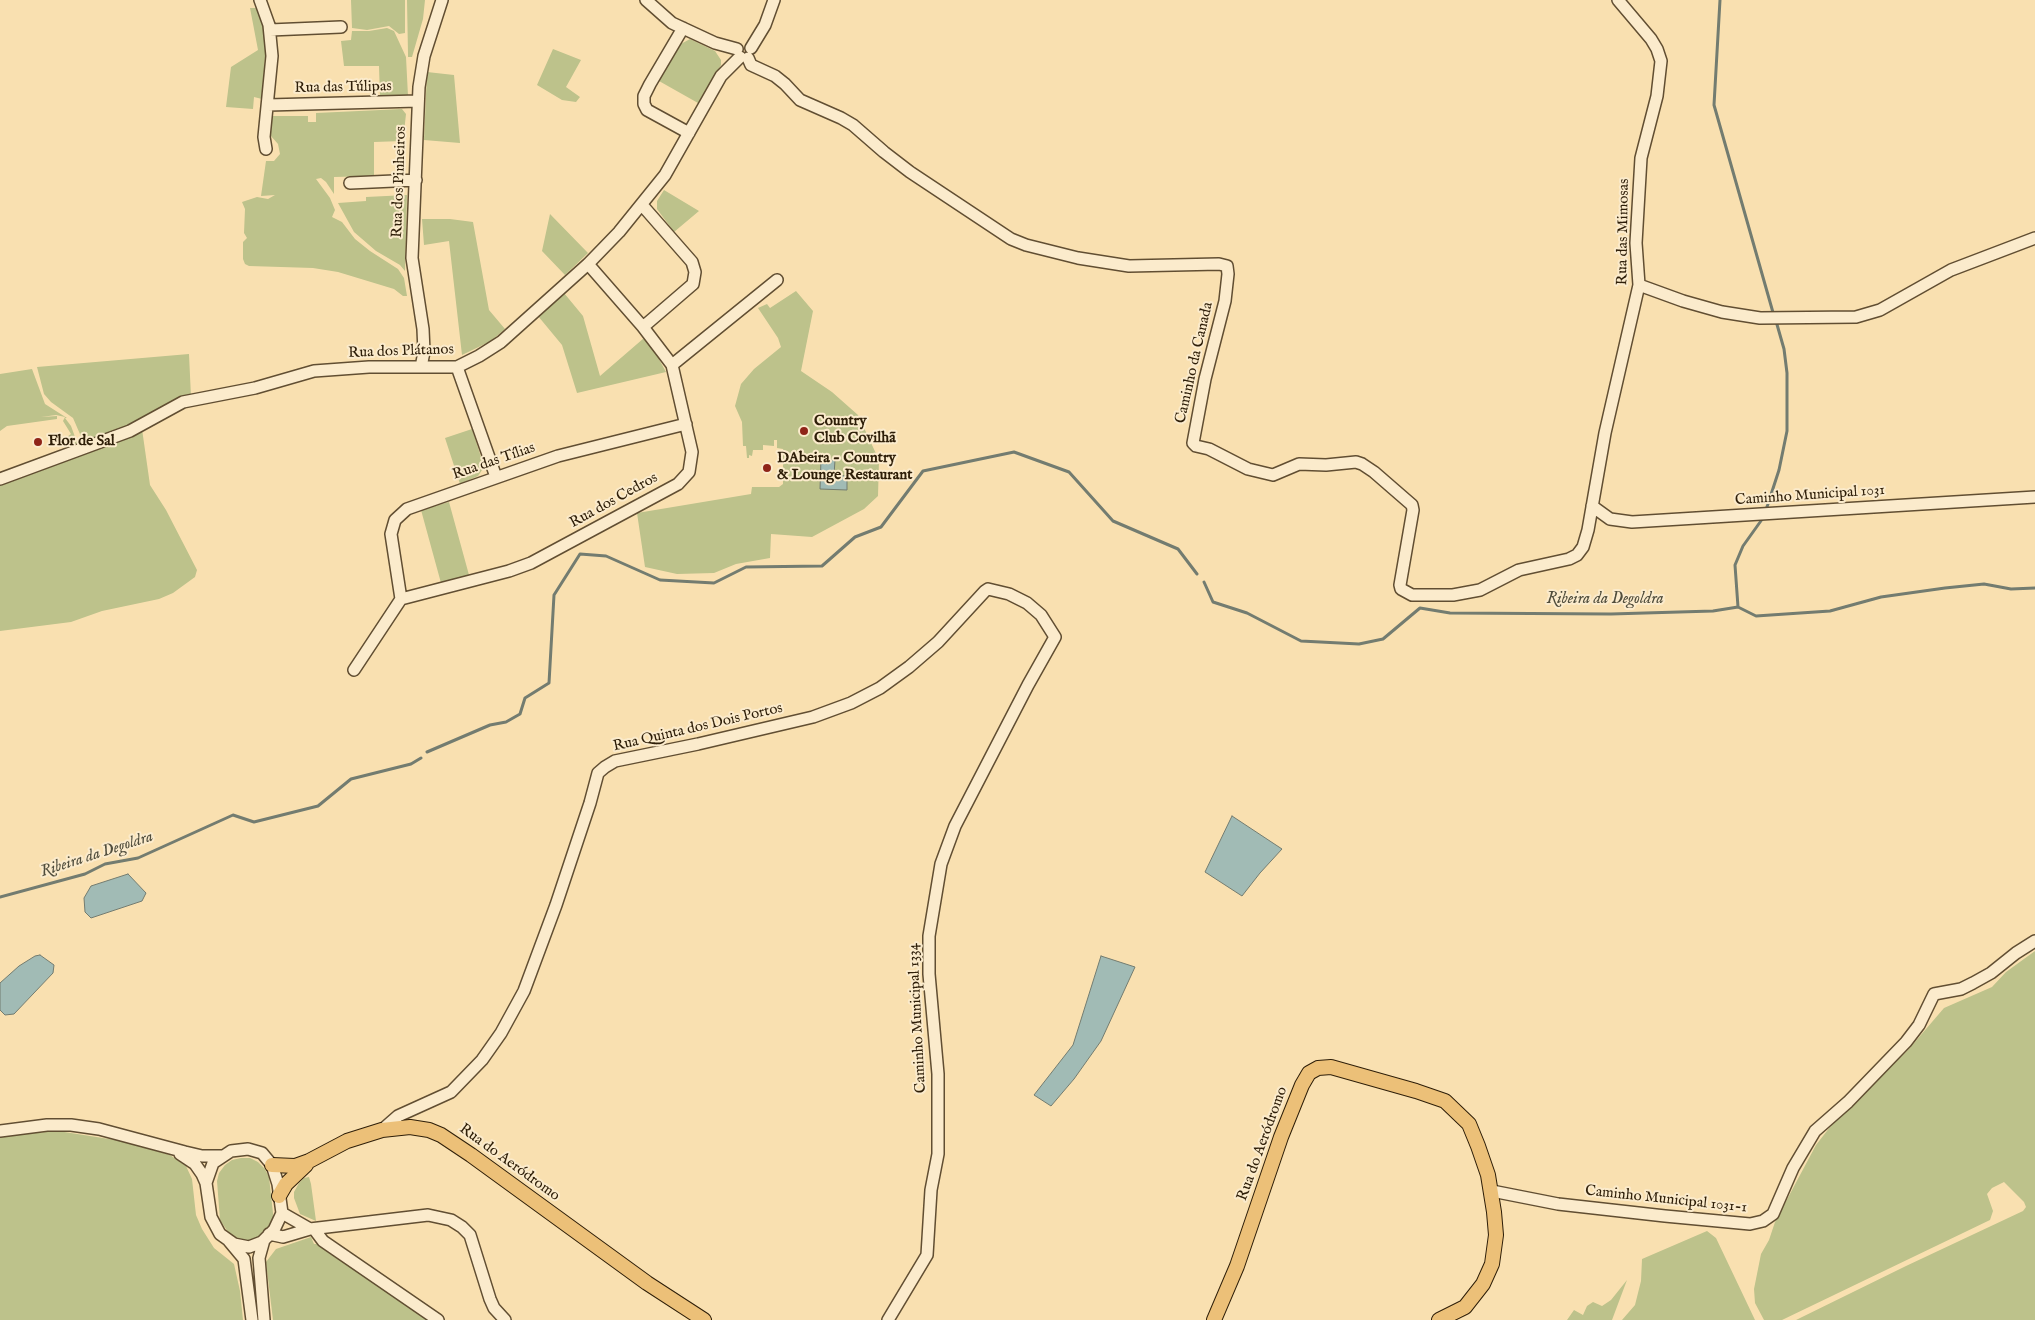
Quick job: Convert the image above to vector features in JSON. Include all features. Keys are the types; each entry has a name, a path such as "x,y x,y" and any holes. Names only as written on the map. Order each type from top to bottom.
{"main road":[{"name":"Rua do Aeródromo","path":"1214,1320 1237,1266 1293,1105 1309,1073 1318,1068 1331,1067 1354,1072 1445,1101 1468,1124 1478,1146 1492,1191 1496,1236 1492,1264 1483,1284 1465,1307 1439,1320"},
{"name":"Rua do Aeródromo","path":"272,1164 295,1166 309,1162 347,1141 382,1130 410,1127 429,1130 441,1135 647,1283 704,1320"},
{"path":"279,1196 286,1184 309,1162"}],"street":[{"path":"260,0 270,30 272,56 264,136 266,149"},
{"name":"Rua dos Pinheiros","path":"421,367 424,352 423,329 412,258 418,101 420,71 442,0"},
{"path":"646,0 672,23 715,43 744,53"},
{"name":"Rua dos Plátanos","path":"0,479 130,431 183,402 254,388 314,371 369,367 457,367 479,356 501,342 588,264 642,205 665,175 721,76 744,53 765,25 774,0"},
{"name":"Rua das Mimosas","path":"1592,506 1605,433 1639,285 1636,243 1641,158 1657,96 1661,61 1654,44 1618,0"},
{"path":"270,30 341,28"},
{"path":"683,28 650,84 644,96 644,104 647,110 689,133"},
{"name":"Caminho da Canada","path":"744,53 752,65 775,76 800,100 841,118 852,125 910,172 1011,239 1026,245 1069,256 1128,266 1220,264 1227,266 1225,301 1205,379 1193,443 1248,469 1272,475 1299,464 1326,465 1356,462 1373,471 1412,505 1413,510 1400,586 1404,592 1412,595 1468,594 1493,585 1519,570 1569,559 1577,555 1583,547 1592,506"},
{"name":"Rua das Túlipas","path":"268,105 418,101"},
{"path":"350,183 416,180"},
{"path":"642,205 692,262 696,272 693,284 643,327"},
{"path":"1639,285 1683,301 1722,312 1760,318 1856,317 1880,310 1951,270 2035,238"},
{"name":"Rua dos Cedros","path":"401,599 509,571 531,563 678,484 686,476 691,466 692,452 672,364 643,327 588,264"},
{"path":"672,364 777,280"},
{"path":"457,367 496,477"},
{"name":"Rua das Tílias","path":"401,599 391,534 395,520 407,509 496,477 604,443 686,424"},
{"name":"Caminho Municipal 1031","path":"1592,506 1610,519 1632,522 2035,497"},
{"name":"Rua Quinta dos Dois Portos","path":"382,1130 398,1116 451,1092 482,1060 501,1032 524,990 556,905 598,773 604,767 615,761 813,717 851,703 880,688 909,667 938,642 988,589"},
{"name":"Caminho Municipal 1334","path":"888,1320 927,1255 931,1190 938,1154 938,1074 929,974 929,936 941,864 955,826 1055,637 1041,615 1027,604 1009,594 988,589"},
{"path":"354,670 401,599"},
{"name":"Caminho Municipal 1031-1","path":"1492,1191 1558,1204 1664,1216 1750,1224 1763,1221 1773,1214 1793,1168 1815,1131 1848,1102 1906,1042 1919,1025 1934,994 1961,989 1974,983 2035,941"},
{"path":"0,1131 47,1125 71,1125 99,1129 198,1155 223,1156"},
{"path":"168,1148 195,1164 202,1174 206,1183 211,1217 220,1234 234,1244 249,1247 267,1237 274,1230 282,1213 272,1164 262,1153 248,1149 231,1151 213,1163 206,1183"},
{"path":"282,1213 312,1229 323,1241 438,1320"},
{"path":"267,1237 283,1237 312,1229 428,1215 451,1220 470,1235 490,1299 494,1308 505,1320"},
{"path":"264,1320 259,1258 267,1237"},
{"path":"228,1240 244,1259 252,1320"}],"green space":[{"path":"351,0 405,0 405,33 399,34 389,26 367,30 352,28"},
{"path":"407,0 425,0 423,19 412,57 408,57"},
{"path":"250,8 257,8 264,27 266,43 262,99 254,97 253,109 226,107 231,67 258,50"},
{"path":"387,28 394,31 406,57 408,96 380,97 379,66 344,66 341,41 351,40 352,31"},
{"path":"690,39 715,51 721,60 721,65 698,103 659,81 679,45"},
{"path":"553,49 581,60 566,87 580,97 576,102 562,100 537,85"},
{"path":"427,72 454,75 460,143 424,140"},
{"path":"402,109 406,114 403,141 374,142 374,176 334,177 334,194 326,182 321,178 316,179 330,198 335,210 332,217 342,222 355,239 370,251 398,269 404,278 407,296 403,296 394,289 338,272 313,268 249,266 245,264 243,259 243,242 247,238 244,233 245,209 242,202 257,197 268,199 275,195 261,196 266,161 274,161 280,154 278,144 270,135 272,116 308,116 308,122 316,122 316,113"},
{"path":"664,190 699,211 674,232 657,209 657,201"},
{"path":"407,195 405,271 400,265 376,251 354,232 338,203 366,201 366,197"},
{"path":"550,214 588,253 565,275 542,251"},
{"path":"422,219 450,219 473,222 489,310 505,329 491,341 462,355 449,241 424,245"},
{"name":"Country Club Covilhã","path":"796,291 813,311 801,371 832,392 858,415 879,460 878,496 864,509 812,537 771,534 770,558 736,564 714,573 677,574 645,567 637,513 751,494 752,487 779,487 783,484 783,449 777,448 777,440 774,440 774,446 763,445 763,450 753,450 752,456 749,455 749,458 747,458 746,446 743,446 742,422 735,406 741,384 754,369 781,347 778,338 758,308 767,304 770,308"},
{"path":"564,293 583,316 600,376 644,338 654,350 666,372 577,393 562,345 538,316"},
{"path":"189,354 191,397 115,432 83,441 73,418 51,402 44,394 37,367"},
{"path":"32,369 45,404 67,418 65,418 71,426 78,445 41,459 70,446 67,437 71,434 63,421 65,417 56,415 41,417 57,416 57,419 7,426 0,431 0,374"},
{"path":"142,429 150,485 166,510 197,570 195,577 173,593 159,599 102,611 71,622 0,631 0,485"},
{"path":"472,429 481,457 482,470 478,476 460,484 445,438"},
{"path":"449,502 469,575 441,583 421,510"},
{"path":"2035,951 2035,1320 1796,1320 2023,1211 2026,1207 2024,1202 2004,1182 1992,1188 1987,1194 1993,1211 1990,1220 1782,1320 1764,1320 1755,1303 1754,1289 1761,1254 1769,1240 1775,1222 1816,1145 1830,1127 1908,1050 1944,1008 1992,987 2006,972"},
{"path":"58,1131 122,1141 170,1155 186,1166 192,1179 196,1215 202,1229 214,1248 234,1264 240,1291 243,1320 0,1320 0,1136"},
{"path":"250,1158 258,1162 265,1169 269,1177 273,1213 273,1221 269,1230 255,1241 247,1242 238,1240 230,1235 220,1220 217,1181 219,1173 225,1165 232,1160"},
{"path":"309,1177 316,1221 300,1214 294,1198 294,1192 299,1183 304,1178"},
{"path":"1707,1231 1716,1238 1755,1320 1622,1320 1635,1305 1641,1281 1642,1259"},
{"path":"311,1237 314,1244 329,1244 429,1320 273,1320 266,1262 276,1249"},
{"path":"1627,1280 1612,1320 1567,1320 1574,1310 1583,1315 1587,1306 1593,1302 1602,1306 1611,1300"}],"water":[{"path":"821,459 835,460 834,475 847,476 847,490 820,489"},
{"path":"1232,816 1282,849 1242,896 1205,872"},
{"path":"128,874 146,893 142,901 91,918 85,912 84,898 91,886"},
{"path":"40,955 54,965 53,973 14,1014 5,1015 0,1010 0,983 19,966"},
{"path":"1101,956 1135,967 1101,1041 1074,1079 1051,1106 1034,1095 1073,1045"}],"waterway":[{"path":"1720,0 1714,105 1774,316"},
{"path":"1766,510 1779,470 1787,431 1787,373 1784,349 1776,321"},
{"name":"Ribeira da Degoldra","path":"427,752 490,725 506,722 520,714 525,698 549,683 554,595 580,554 606,556 660,580 714,583 746,567 822,566 855,537 881,527 923,471 1014,452 1069,472 1113,521 1178,549 1197,574"},
{"path":"1738,607 1735,565 1743,546 1763,518"},
{"name":"Ribeira da Degoldra","path":"1204,582 1213,602 1247,613 1301,641 1359,644 1383,639 1420,608 1450,613 1611,614 1713,611 1738,607 1756,616 1830,611 1881,597 1984,584 2011,589 2035,588"},
{"name":"Ribeira da Degoldra","path":"0,897 85,874 105,864 138,858 233,815 254,822 318,806 351,779 411,764 421,758"}],"place":[{"name":"Country Club Covilhã","path":"804,431"},
{"name":"Flor de Sal","path":"38,442"},
{"name":"DAbeira - Country & Lounge Restaurant","path":"767,468"}]}
